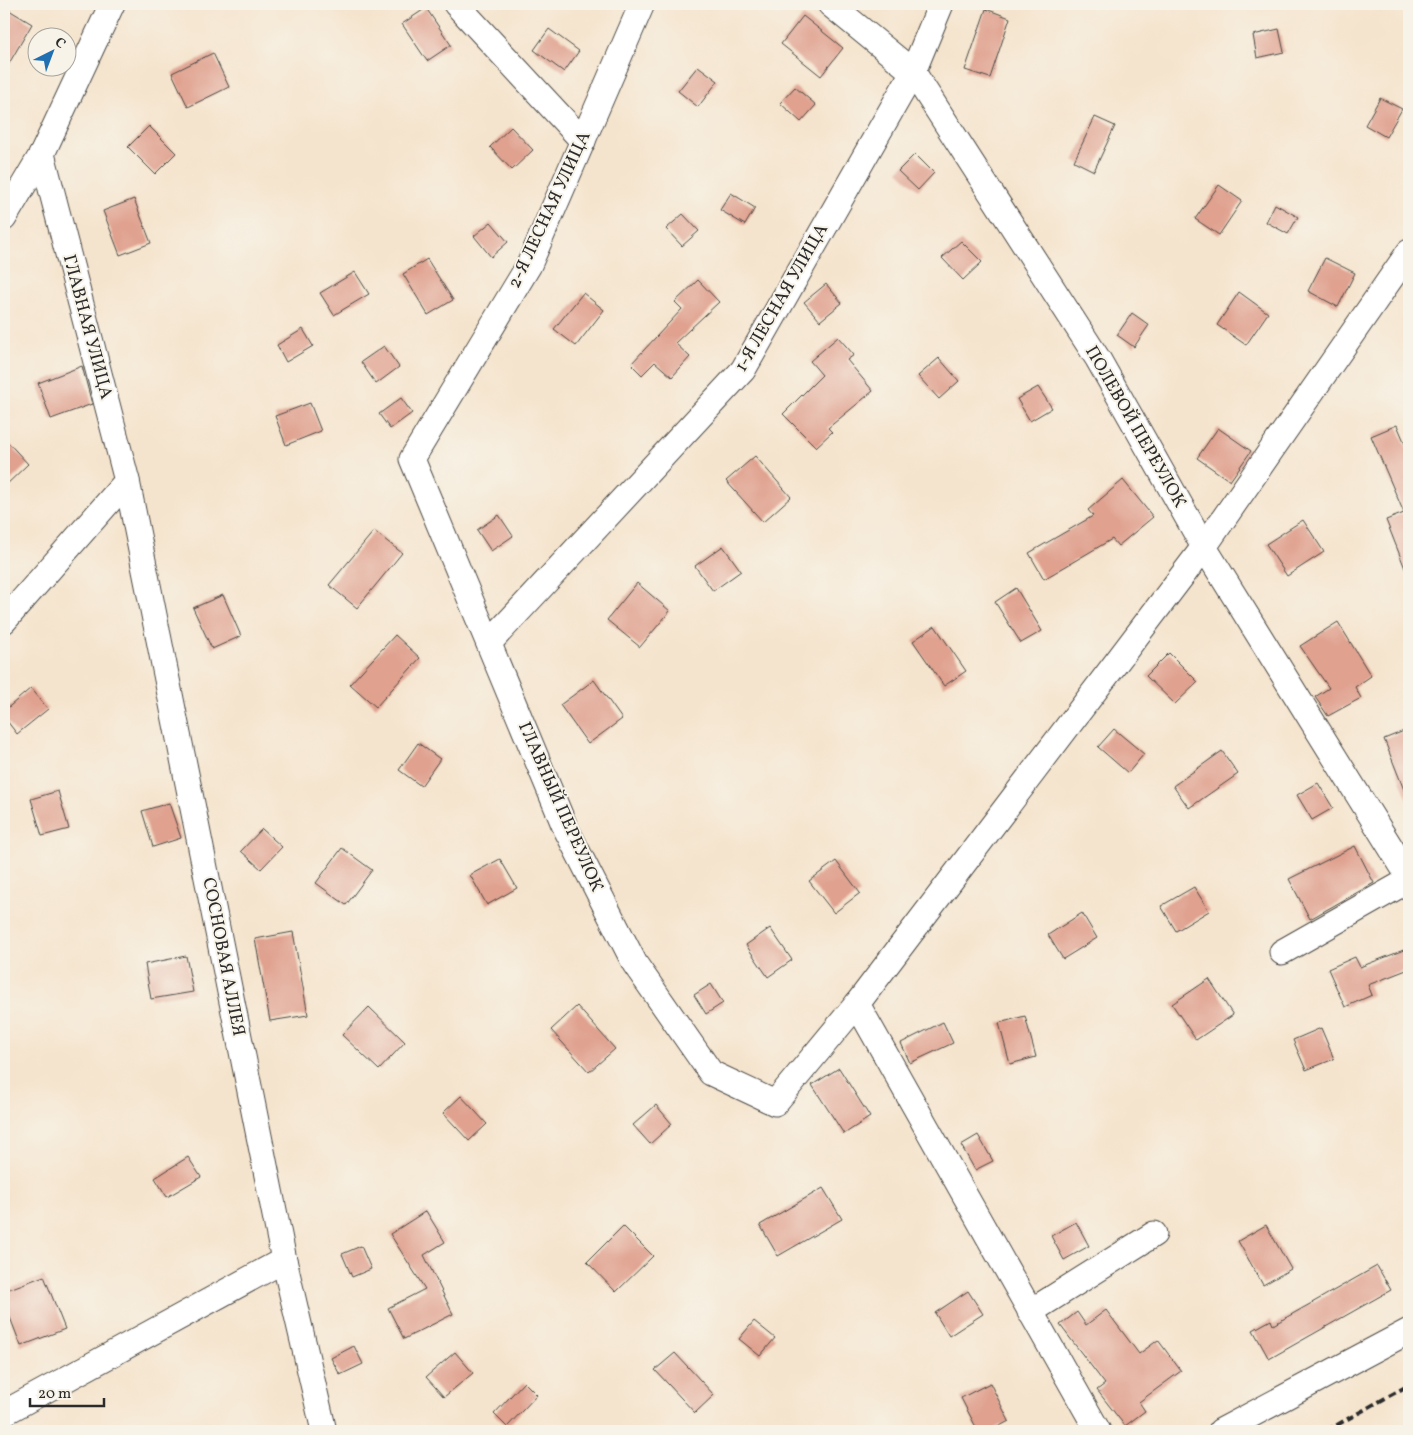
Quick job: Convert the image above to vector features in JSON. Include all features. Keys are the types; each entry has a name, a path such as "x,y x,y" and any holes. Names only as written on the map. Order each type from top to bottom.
{"street":[{"path":"4,218 42,154 112,4"},
{"path":"456,4 583,141"},
{"name":"2-Я ЛЕСНАЯ УЛИЦА","path":"412,459 529,265 642,4"},
{"name":"ПОЛЕВОЙ ПЕРЕУЛОК","path":"830,4 912,72 1098,359 1204,547 1409,878"},
{"name":"1-Я ЛЕСНАЯ УЛИЦА","path":"489,643 743,370 912,72 941,4"},
{"name":"ГЛАВНАЯ УЛИЦА","path":"42,154 127,481"},
{"path":"1098,1431 857,1004 1204,547 1409,252"},
{"name":"ГЛАВНЫЙ ПЕРЕУЛОК","path":"412,459 565,828 635,964 711,1073 775,1103 857,1004"},
{"path":"4,621 127,481"},
{"name":"СОСНОВАЯ АЛЛЕЯ","path":"127,481 284,1260 324,1431"},
{"path":"1282,952 1409,878"},
{"path":"1030,1312 1154,1234"},
{"path":"4,1412 284,1260"},
{"path":"1221,1431 1409,1331"}],"building":[{"path":"4,7 32,24 4,72"},
{"path":"426,8 451,45 427,61 402,24"},
{"path":"986,9 1010,18 990,78 965,70"},
{"path":"803,16 843,48 821,76 781,44"},
{"path":"549,29 579,51 564,72 534,50"},
{"path":"1279,29 1284,52 1257,58 1253,35"},
{"path":"213,53 229,87 188,107 172,73"},
{"path":"698,66 718,81 698,107 678,91"},
{"path":"795,87 816,105 801,122 780,103"},
{"path":"1380,98 1402,109 1386,137 1365,125"},
{"path":"1095,117 1115,126 1094,171 1074,161"},
{"path":"149,126 176,153 155,174 128,147"},
{"path":"511,127 533,150 512,170 490,147"},
{"path":"915,154 934,173 918,190 898,171"},
{"path":"1219,185 1242,201 1219,235 1195,219"},
{"path":"731,193 755,208 745,225 720,210"},
{"path":"134,199 151,243 120,255 103,211"},
{"path":"1275,204 1298,217 1288,234 1266,222"},
{"path":"683,214 699,231 682,246 666,229"},
{"path":"491,222 508,242 491,257 474,236"},
{"path":"961,241 982,262 963,280 942,258"},
{"path":"1325,258 1355,273 1338,307 1308,291"},
{"path":"427,259 453,300 428,315 403,274"},
{"path":"355,272 369,294 334,315 320,293"},
{"path":"698,280 719,302 675,343 690,357 672,377 655,362 642,375 631,364 682,309 675,302"},
{"path":"826,284 842,303 820,321 804,302"},
{"path":"1239,292 1268,313 1246,345 1217,325"},
{"path":"583,293 604,310 576,346 554,329"},
{"path":"1132,313 1149,325 1134,347 1117,335"},
{"path":"303,329 313,346 286,362 277,345"},
{"path":"838,337 854,355 847,360 873,391 828,428 832,432 816,447 783,414 822,375 810,361"},
{"path":"384,346 399,367 376,384 361,362"},
{"path":"939,358 959,381 939,399 918,376"},
{"path":"82,366 92,404 51,419 38,383"},
{"path":"1038,387 1052,408 1030,421 1017,399"},
{"path":"401,398 412,413 390,429 379,414"},
{"path":"310,403 321,431 286,445 275,416"},
{"path":"1397,425 1409,453 1408,576 1386,520 1404,513 1371,436"},
{"path":"1218,428 1251,451 1230,481 1197,458"},
{"path":"4,438 28,464 4,487"},
{"path":"755,456 791,497 763,522 726,481"},
{"path":"1123,480 1153,517 1118,546 1112,539 1044,579 1029,553 1093,516 1088,510"},
{"path":"499,515 513,536 491,551 477,530"},
{"path":"1303,520 1324,552 1287,576 1266,544"},
{"path":"374,531 402,553 357,608 329,585"},
{"path":"723,546 741,571 713,591 695,566"},
{"path":"637,583 670,611 640,647 607,620"},
{"path":"1016,588 1042,631 1021,643 995,602"},
{"path":"223,595 241,636 212,649 193,608"},
{"path":"1338,622 1371,676 1355,687 1361,698 1328,716 1315,697 1329,688 1300,646"},
{"path":"935,626 966,671 944,686 913,641"},
{"path":"395,635 420,658 376,707 350,684"},
{"path":"1169,653 1198,682 1175,704 1146,676"},
{"path":"594,680 622,719 588,744 560,705"},
{"path":"31,688 48,709 17,734 4,717 4,711"},
{"path":"1114,729 1144,754 1128,773 1098,747"},
{"path":"1409,729 1409,800 1408,800 1384,739"},
{"path":"418,743 440,759 421,786 399,770"},
{"path":"1222,751 1238,774 1189,808 1173,786"},
{"path":"1318,783 1333,808 1312,820 1297,795"},
{"path":"58,791 69,829 42,836 31,799"},
{"path":"169,803 181,838 153,847 142,811"},
{"path":"262,829 282,847 261,869 241,851"},
{"path":"1355,846 1374,883 1310,919 1289,879"},
{"path":"342,848 372,870 346,905 316,883"},
{"path":"500,859 517,888 487,905 470,875"},
{"path":"836,861 860,893 834,913 809,881"},
{"path":"1194,887 1209,911 1176,931 1161,906"},
{"path":"1082,913 1097,938 1063,959 1048,935"},
{"path":"770,928 792,960 768,977 746,945"},
{"path":"293,932 308,1015 270,1021 255,939"},
{"path":"1409,948 1409,969 1368,985 1372,995 1345,1007 1328,969 1355,957 1360,967"},
{"path":"186,956 193,992 151,999 145,964"},
{"path":"1209,979 1233,1015 1196,1040 1172,1004"},
{"path":"711,984 723,1003 706,1014 694,995"},
{"path":"577,1006 615,1049 589,1072 551,1030"},
{"path":"369,1007 405,1042 379,1070 342,1035"},
{"path":"1025,1016 1036,1057 1010,1064 999,1023"},
{"path":"943,1022 953,1043 910,1063 901,1043"},
{"path":"1321,1028 1334,1059 1306,1070 1293,1040"},
{"path":"839,1068 870,1117 844,1134 812,1085"},
{"path":"461,1096 487,1124 469,1141 443,1113"},
{"path":"656,1105 672,1124 650,1144 633,1125"},
{"path":"978,1135 993,1161 975,1170 961,1145"},
{"path":"188,1157 201,1177 167,1197 155,1178"},
{"path":"823,1188 842,1219 778,1256 760,1225"},
{"path":"426,1211 445,1242 424,1255 453,1314 404,1339 388,1308 425,1289 390,1234"},
{"path":"1076,1222 1089,1246 1064,1260 1051,1236"},
{"path":"1266,1225 1291,1269 1263,1285 1238,1241"},
{"path":"623,1226 653,1256 616,1292 587,1262"},
{"path":"361,1246 371,1269 352,1277 342,1254"},
{"path":"1377,1266 1391,1290 1269,1359 1253,1330 1271,1320 1273,1325"},
{"path":"44,1276 65,1329 21,1346 4,1302 4,1291"},
{"path":"968,1291 983,1314 949,1336 935,1313"},
{"path":"1106,1310 1139,1354 1158,1340 1181,1371 1139,1402 1145,1411 1125,1426 1097,1390 1105,1384 1060,1325 1077,1312 1086,1325"},
{"path":"754,1321 775,1338 760,1356 739,1339"},
{"path":"354,1346 363,1364 340,1375 331,1358"},
{"path":"455,1352 473,1373 444,1397 426,1377"},
{"path":"675,1353 714,1395 695,1413 655,1370"},
{"path":"524,1382 537,1395 507,1427 494,1414"},
{"path":"990,1383 1009,1421 990,1431 978,1431 961,1398"}],"railway":[{"path":"1326,1431 1409,1385"}]}
